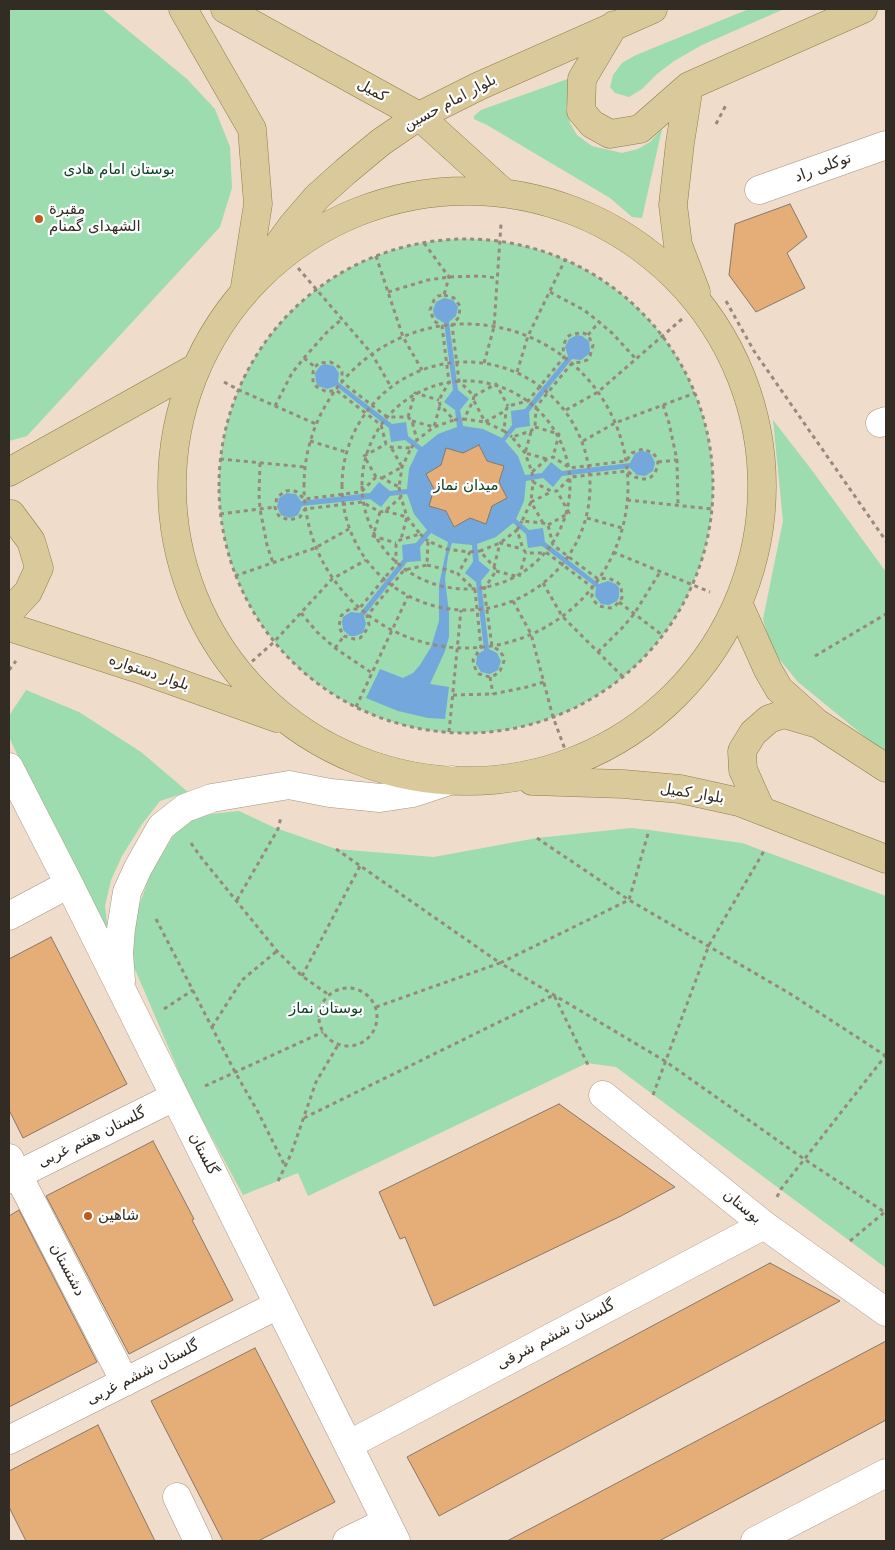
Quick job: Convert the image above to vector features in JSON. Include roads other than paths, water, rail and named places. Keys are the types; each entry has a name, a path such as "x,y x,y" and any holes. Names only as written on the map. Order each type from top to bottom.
{"main road":[{"path":"183,9 252,128 258,204 244,293"},
{"name":"کمیل","path":"225,9 419,116 504,193"},
{"name":"بلوار امام حسین","path":"244,293 292,226 317,197 381,142 419,116 479,86 653,9"},
{"path":"614,26 582,79 581,111 592,124 610,134 640,129 690,86 863,9"},
{"path":"690,86 680,143 673,205 678,245 713,302 718,330 733,358 745,387 754,417 760,448 762,479 761,511 756,542 738,602 724,629 690,678 670,699 647,718 623,736 597,750 569,762 529,774 488,780 452,780 417,776 382,768 358,760 318,741 288,721 261,698 220,649 205,624 193,597 183,569 176,540 172,482 174,453 181,414 197,367 210,341 226,316 244,293 310,237 335,222 390,202 446,192 504,193 560,206 598,221 654,257 679,280 713,302"},
{"path":"9,472 197,367"},
{"path":"9,514 11,514 31,541 39,568 28,592 9,612"},
{"path":"738,602 778,689 817,723 886,768"},
{"name":"بلوار دستواره","path":"9,627 145,671 288,721"},
{"path":"761,810 742,770 742,751 753,733 769,719 784,714 817,723"},
{"name":"بلوار کمیل","path":"488,780 623,784 680,789 739,802 886,859"}],"street":[{"name":"توکلی راد","path":"759,190 886,145"},
{"name":"گلستان","path":"9,767 391,1532"},
{"path":"122,992 119,953 127,892 161,827 185,808 212,798 289,785 330,793 380,798 414,793 452,780"},
{"path":"9,916 69,884"},
{"name":"بوستان","path":"603,1095 764,1225 886,1312"},
{"name":"گلستان هفتم غربی","path":"12,1171 174,1097"},
{"name":"دشتستان","path":"12,1171 125,1382"},
{"name":"گلستان ششم شرقی","path":"348,1445 764,1225"},
{"name":"گلستان ششم غربی","path":"9,1440 278,1305"},
{"path":"755,1541 886,1473"},
{"path":"177,1497 198,1541"},
{"path":"347,1541 391,1532"}],"water":[{"path":"444,298 453,300 458,307 456,316 449,322 458,390 469,399 460,410 463,426 483,429 502,438 512,425 511,411 525,409 568,356 565,347 569,339 577,335 589,341 589,354 581,360 572,359 529,412 530,426 516,428 505,441 518,456 525,475 542,473 551,462 562,471 630,463 634,455 643,451 651,454 655,463 653,471 645,476 637,475 630,468 562,476 553,487 543,478 526,481 524,501 516,519 529,530 543,528 545,542 599,584 608,581 616,584 619,588 619,597 617,601 609,605 601,604 595,596 596,587 542,546 528,548 526,534 513,523 496,537 477,544 479,561 490,570 481,581 489,649 497,653 501,661 498,670 490,674 481,672 476,664 477,655 484,650 476,582 465,573 473,562 472,545 452,543 445,579 449,613 449,637 445,651 430,684 449,687 445,719 428,718 398,711 366,698 380,669 403,678 413,673 431,647 439,621 439,585 448,542 431,533 420,547 421,561 407,562 364,616 366,624 363,633 350,636 343,630 343,617 351,612 360,613 403,559 402,545 416,543 427,530 414,514 407,494 390,496 381,507 370,499 302,506 298,515 290,518 281,515 277,507 279,498 287,493 296,494 301,501 370,493 379,482 390,491 407,489 409,469 418,450 405,440 391,442 389,428 336,386 327,389 318,386 315,373 320,366 325,364 334,366 339,373 338,382 392,424 406,422 408,436 422,447 438,434 457,427 455,410 444,402 453,390 444,323 436,318 433,310 436,302","holes":["479,445 487,461 504,466 499,482 507,498 492,506 486,523 470,518 454,527 446,511 429,506 434,489 426,474"]}],"place":[{"name":"مقبرة الشهدای گمنام","path":"39,219"},
{"name":"شاهین","path":"88,1216"}],"park label":[{"name":"بوستان امام هادی","path":"119,170"},
{"name":"میدان نماز","path":"466,486"},
{"name":"بوستان نماز","path":"326,1009"}]}
